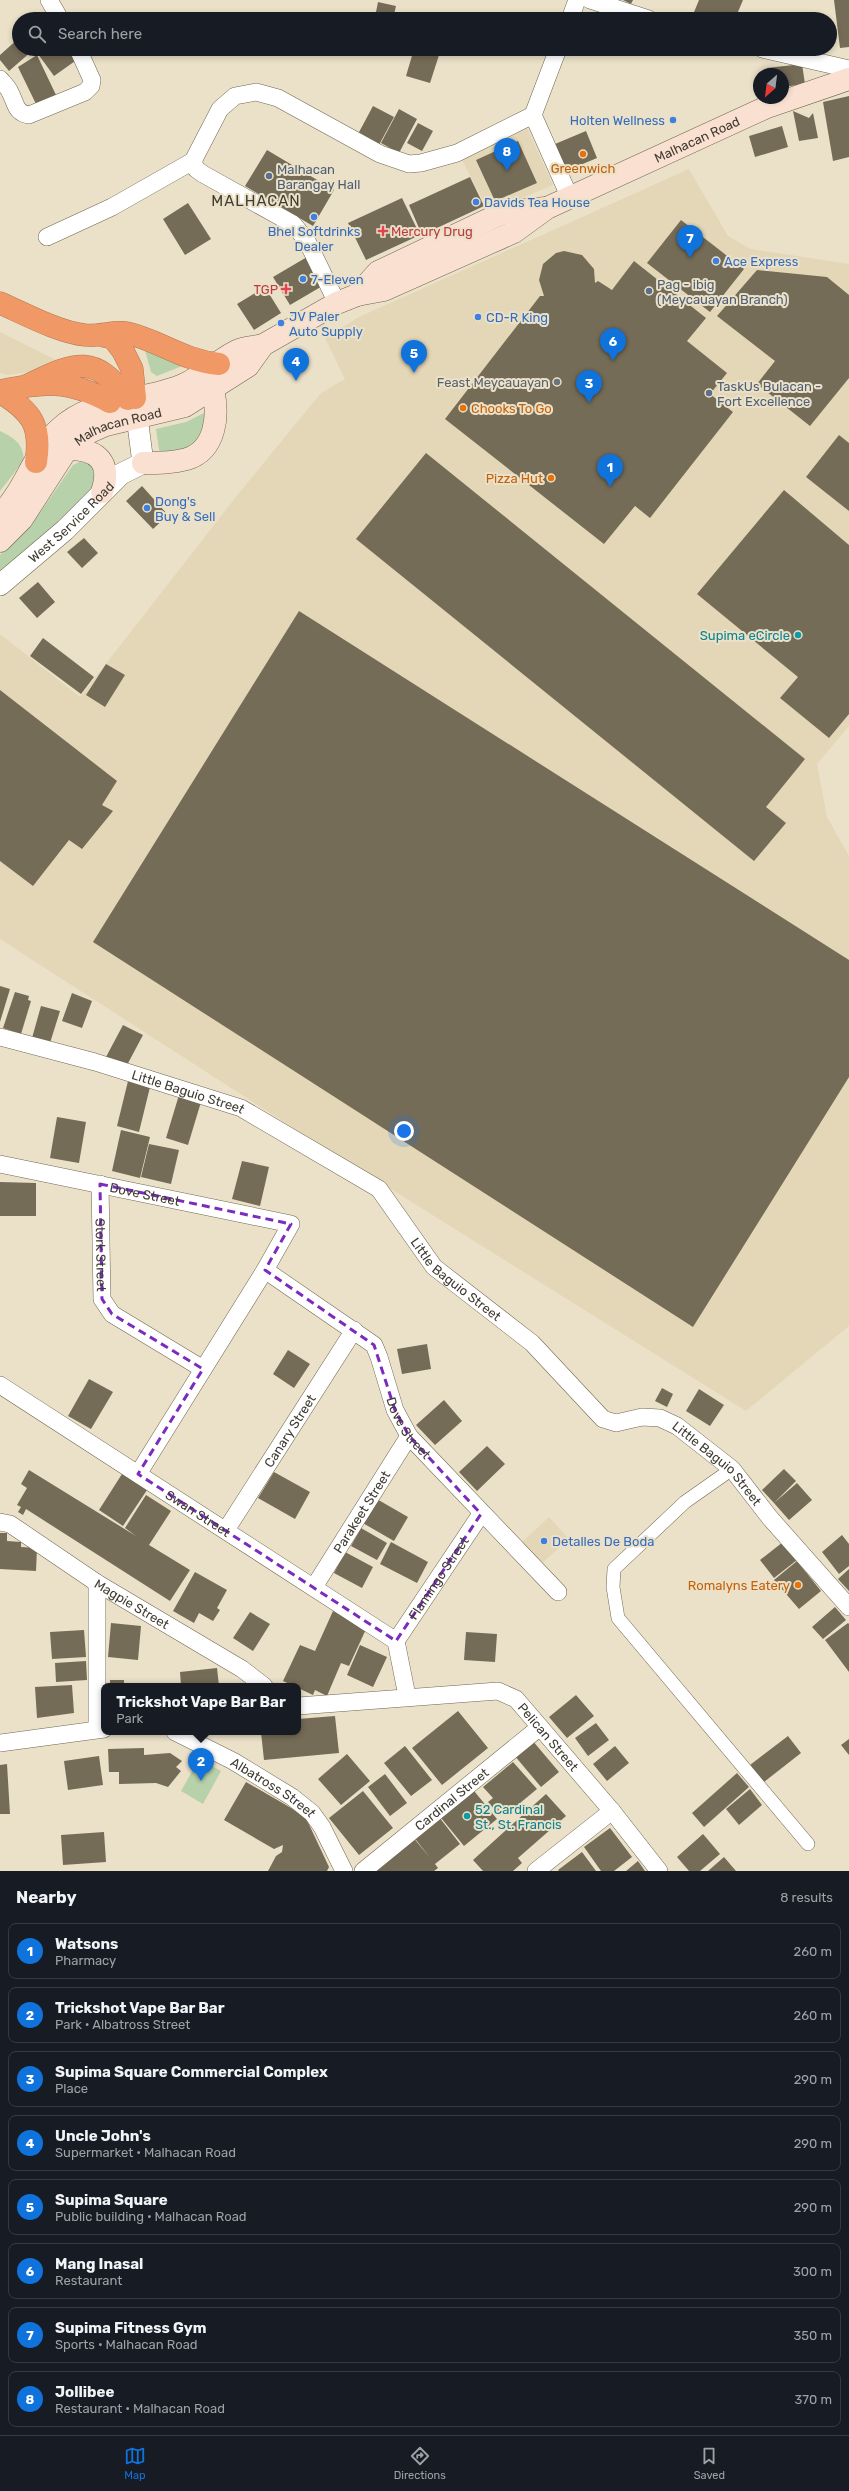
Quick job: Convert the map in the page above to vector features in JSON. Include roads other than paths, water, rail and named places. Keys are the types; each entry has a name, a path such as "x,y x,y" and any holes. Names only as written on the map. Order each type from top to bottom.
{"highway":[{"path":"0,302 41,321 84,335 113,338 128,360 127,404"},
{"path":"104,336 125,332 180,355 219,364"},
{"path":"0,391 26,386 60,370 75,366 87,366 102,372 114,380 127,404"},
{"path":"0,391 20,406 35,425 39,443 36,462"}],"main road":[{"name":"Malhacan Road","path":"0,515 19,492 48,442 65,424 82,414 127,404 185,384 239,350 263,345 337,303 357,295 384,290 514,232 548,208 767,107 849,79"},
{"name":"Malhacan Road","path":"0,541 22,519 69,449 82,437 98,428 127,404 180,408 212,390 248,366 263,345"},
{"path":"143,463 181,460 202,450 210,438 216,418 212,390"},
{"path":"69,449 88,451 101,461 106,473 102,492"}],"street":[{"path":"49,0 56,12"},
{"path":"573,12 577,0"},
{"path":"590,0 627,12"},
{"path":"0,79 10,90 16,109 23,114 29,115 85,92 91,86 92,80 81,56"},
{"path":"47,237 112,207 193,161 220,109 235,96 256,92 290,103 380,154 409,164 421,163 457,153 533,115 555,56"},
{"path":"792,56 849,69"},
{"path":"533,115 570,198"},
{"path":"193,161 196,169 203,174 294,224 307,241 337,303"},
{"path":"127,404 143,463"},
{"name":"West Service Road","path":"0,585 60,535 102,492 128,469 143,463"},
{"name":"Little Baguio Street","path":"0,1037 94,1062 241,1108 379,1189 434,1267 532,1343 603,1419 616,1423 642,1416 660,1418 677,1426 732,1469 770,1518 849,1608"},
{"name":"Dove Street","path":"0,1164 291,1224 265,1270 374,1345 396,1410 409,1436 481,1514 558,1592"},
{"name":"Stork Street","path":"100,1184 102,1299 112,1314 203,1369"},
{"path":"138,1474 265,1270"},
{"name":"Canary Street","path":"226,1530 354,1330"},
{"name":"Swan Street","path":"0,1385 314,1587 396,1642"},
{"name":"Parakeet Street","path":"314,1587 409,1436"},
{"path":"732,1469 685,1502 614,1569 613,1587 618,1618 808,1844"},
{"name":"Flamingo Street","path":"396,1642 481,1514"},
{"name":"Magpie Street","path":"0,1522 10,1524 97,1583 242,1669 260,1683"},
{"path":"0,1743 100,1729 97,1583"},
{"path":"396,1642 407,1696"},
{"name":"Pelican Street","path":"301,1706 407,1696 498,1691 516,1699 612,1811 659,1871"},
{"name":"Cardinal Street","path":"363,1871 540,1726"},
{"name":"Albatross Street","path":"181,1735 233,1761 292,1797 312,1813 322,1827 344,1871"},
{"path":"536,1871 612,1811"}],"place":[{"name":"Holten Wellness","path":"673,120"},
{"name":"Greenwich","path":"583,154"},
{"name":"Jollibee","path":"507,171"},
{"name":"Malhacan Barangay Hall","path":"269,176"},
{"name":"Davids Tea House","path":"476,202"},
{"name":"Bhel Softdrinks Dealer","path":"314,217"},
{"name":"Mercury Drug","path":"383,231"},
{"name":"Supima Fitness Gym","path":"690,258"},
{"name":"Ace Express","path":"716,261"},
{"name":"7-Eleven","path":"303,279"},
{"name":"TGP","path":"286,289"},
{"name":"Pag - ibig (Meycauayan Branch)","path":"649,291"},
{"name":"CD-R King","path":"478,317"},
{"name":"JV Paler Auto Supply","path":"281,323"},
{"name":"Mang Inasal","path":"613,361"},
{"name":"Supima Square","path":"414,373"},
{"name":"Uncle John's","path":"296,381"},
{"name":"Feast Meycauayan","path":"557,382"},
{"name":"TaskUs Bulacan - Fort Excellence","path":"709,393"},
{"name":"Supima Square Commercial Complex","path":"589,403"},
{"name":"Chooks To Go","path":"463,408"},
{"name":"Pizza Hut","path":"551,478"},
{"name":"Watsons","path":"610,487"},
{"name":"Dong's Buy & Sell","path":"147,508"},
{"name":"Supima eCircle","path":"798,635"},
{"name":"Detalles De Boda","path":"544,1541"},
{"name":"Romalyns Eatery","path":"798,1585"},
{"name":"Trickshot Vape Bar Bar","path":"201,1781"},
{"name":"52 Cardinal St., St. Francis","path":"467,1816"}],"district":[{"name":"MALHACAN","path":"256,201"}]}
